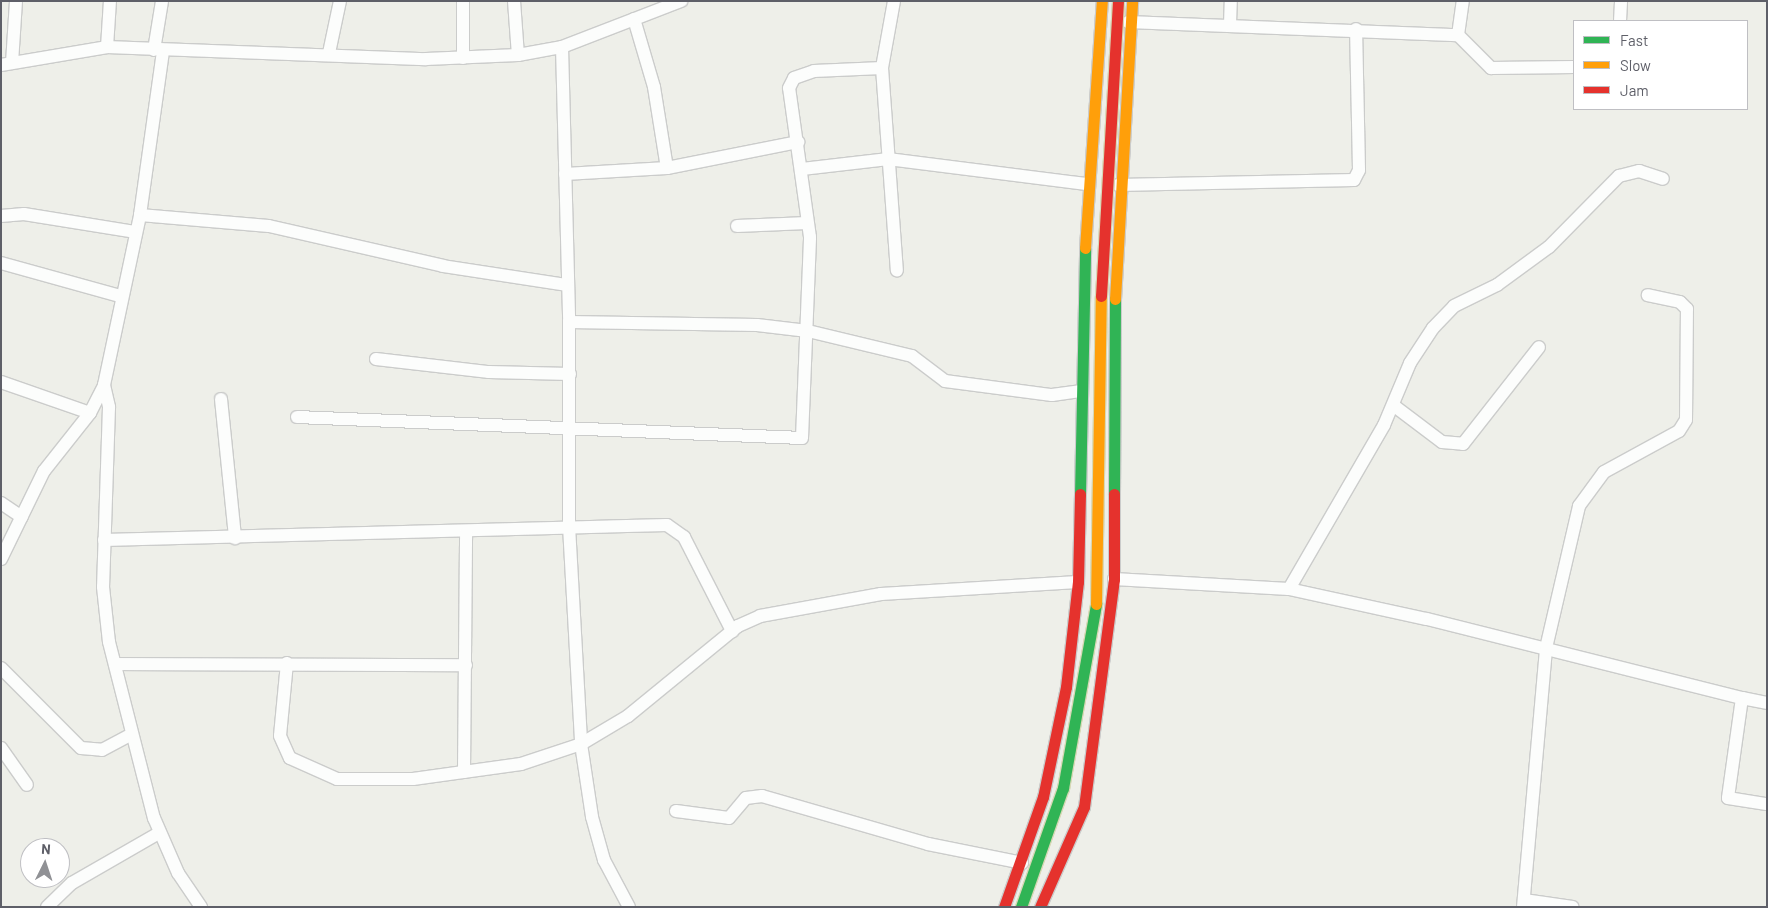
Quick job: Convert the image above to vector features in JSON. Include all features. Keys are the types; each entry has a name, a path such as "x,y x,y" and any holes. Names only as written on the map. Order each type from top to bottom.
{"street":[{"path":"16,1 7,64 107,47 463,58 518,55 562,47 674,3"},
{"path":"107,47 110,1"},
{"path":"1,558 58,449 90,412 104,385 120,296 140,215 162,1"},
{"path":"329,53 340,1"},
{"path":"463,1 463,58"},
{"path":"514,1 518,55"},
{"path":"894,1 882,68 897,270"},
{"path":"1004,907 1022,863 1048,774 1066,687 1078,582 1086,184 1102,1"},
{"path":"1021,907 1064,788 1096,603 1102,235 1108,98 1118,1"},
{"path":"1040,907 1084,807 1114,579 1111,413 1118,185 1128,22 1132,1"},
{"path":"1230,24 1231,1"},
{"path":"1458,35 1462,1"},
{"path":"1620,20 1621,1"},
{"path":"634,19 654,87 667,168"},
{"path":"1128,22 1230,24 1458,35 1491,68 1573,67"},
{"path":"1118,185 1354,180 1359,170 1356,29"},
{"path":"562,47 570,374 569,526 581,744 592,817 604,860 629,907"},
{"path":"297,417 570,427 798,439 803,433 808,331 807,223 802,169 789,93 794,78 832,68 882,68"},
{"path":"565,174 667,168 798,142"},
{"path":"802,169 888,159 1086,184"},
{"path":"1289,589 1393,405 1420,346 1454,306 1497,285 1549,247 1619,176 1639,171 1663,179"},
{"path":"1,216 24,214 135,232"},
{"path":"140,215 269,226 443,266 567,285"},
{"path":"737,226 807,223"},
{"path":"1,263 120,296"},
{"path":"1573,907 1523,904 1546,648 1573,524 1585,494 1604,472 1679,431 1686,420 1687,309 1680,302 1648,295"},
{"path":"569,322 749,324 808,331 912,356 945,381 1062,396 1082,391"},
{"path":"1393,405 1442,442 1463,444 1540,347"},
{"path":"376,358 489,372 570,374"},
{"path":"1,382 90,412"},
{"path":"104,385 109,407 104,540 105,615 132,734 159,833 201,907"},
{"path":"221,399 235,538"},
{"path":"1,503 22,517"},
{"path":"104,540 466,533 569,526 675,528 732,631"},
{"path":"464,772 466,533"},
{"path":"1114,579 1289,589 1546,648 1742,698 1767,702"},
{"path":"286,663 280,736 290,758 299,764 337,779 359,782 464,772 537,760 581,744 628,716 732,631 777,610 852,598 1078,582"},
{"path":"115,664 466,665"},
{"path":"1,668 81,748 102,750 132,734"},
{"path":"1742,698 1728,798 1767,804"},
{"path":"1,748 27,785"},
{"path":"1048,774 1088,781"},
{"path":"676,811 729,818 746,798 762,796 928,844 1022,863"},
{"path":"48,907 72,883 159,833"}],"traffic: fast":[{"path":"1080,494 1085,248"},
{"path":"1114,494 1115,299"},
{"path":"1021,907 1063,788 1096,604"}],"traffic: slow":[{"path":"1085,248 1102,1"},
{"path":"1115,299 1132,1"},
{"path":"1096,604 1101,296"}],"traffic: jam":[{"path":"1101,296 1118,1"},
{"path":"1004,907 1043,797 1066,687 1078,582 1080,494"},
{"path":"1040,907 1084,807 1114,579 1114,494"}]}
